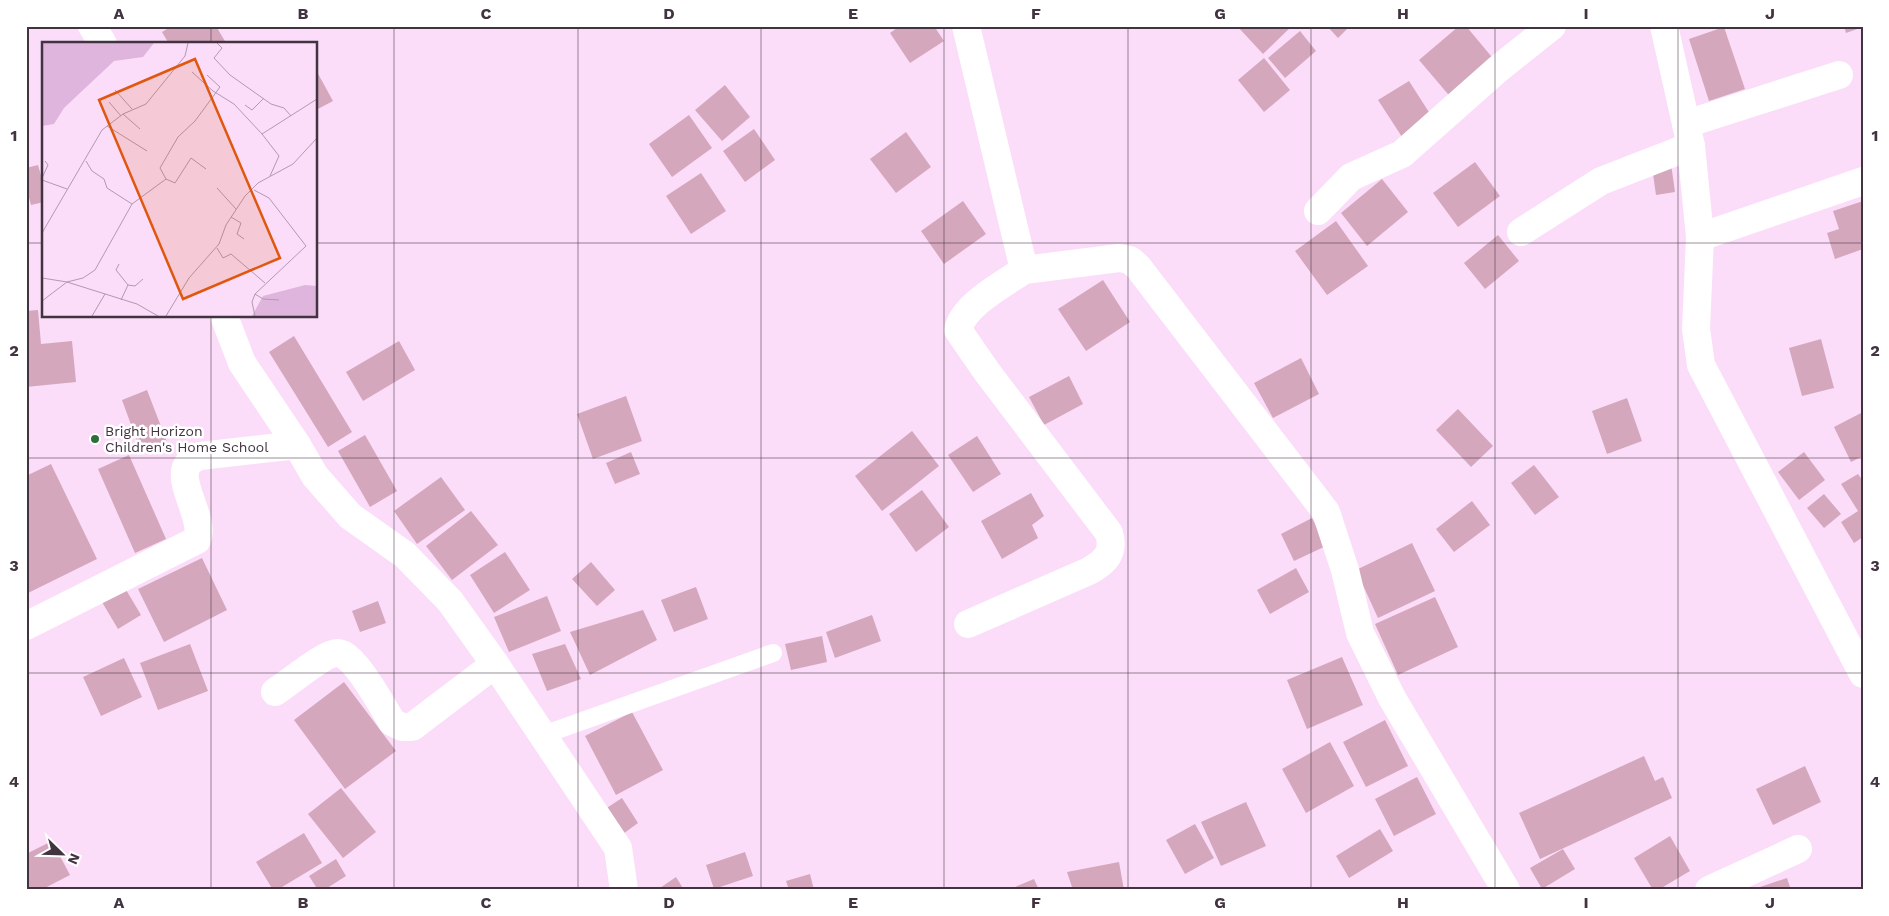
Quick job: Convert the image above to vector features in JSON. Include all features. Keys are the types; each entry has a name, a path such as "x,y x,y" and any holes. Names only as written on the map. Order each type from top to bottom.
{"street":[{"path":"92,26 102,42"},
{"path":"966,26 1024,270"},
{"path":"1318,211 1351,177 1402,154 1498,69 1552,26"},
{"path":"1664,26 1688,135 1700,238 1696,329 1701,365 1863,674"},
{"path":"1520,232 1602,181 1688,135 1839,75"},
{"path":"1700,238 1863,181"},
{"path":"968,624 1089,571 1103,563 1110,552 1112,543 1109,533 958,330 960,321 965,314 988,295 1024,270 1119,258 1130,260 1138,267 1326,512 1345,570 1360,633 1392,698 1506,890"},
{"path":"225,318 242,363 297,445 315,476 350,516 405,555 450,600 495,664 618,848 624,890"},
{"path":"26,626 197,540 198,534 194,509 184,474 185,465 190,459 200,456 297,445"},
{"path":"276,692 327,656 338,652 350,657 392,722 402,727 412,727 495,664"},
{"path":"1709,890 1798,849"}],"lane":[{"path":"542,735 773,653"}],"building":[{"path":"172,26 216,26 225,42 168,42 162,32"},
{"path":"900,26 934,26 944,41 910,63 890,33"},
{"path":"1237,26 1292,26 1263,54"},
{"path":"1327,26 1350,26 1338,38"},
{"path":"1459,26 1466,26 1496,62 1453,100 1419,60"},
{"path":"1844,26 1863,26 1863,27 1846,33"},
{"path":"1724,27 1745,89 1709,101 1689,39"},
{"path":"1300,31 1316,51 1285,78 1268,58"},
{"path":"1264,58 1290,90 1264,112 1238,80"},
{"path":"318,74 333,101 318,109"},
{"path":"1409,81 1434,120 1404,140 1378,100"},
{"path":"725,85 750,117 722,141 695,110"},
{"path":"689,115 712,148 672,177 649,144"},
{"path":"754,129 775,160 745,182 723,151"},
{"path":"906,132 931,167 896,193 870,159"},
{"path":"1475,162 1500,196 1458,227 1433,193"},
{"path":"1671,164 1675,192 1656,195 1652,167"},
{"path":"38,165 42,179 42,202 31,205 26,186 26,168"},
{"path":"701,173 726,211 691,234 666,196"},
{"path":"1382,179 1408,212 1367,246 1341,213"},
{"path":"963,201 986,234 944,264 921,231"},
{"path":"1863,201 1863,249 1835,259 1827,233 1839,229 1833,211"},
{"path":"1336,221 1368,266 1327,295 1295,251"},
{"path":"1498,235 1519,261 1485,289 1464,263"},
{"path":"1103,280 1130,322 1086,351 1058,309"},
{"path":"38,310 41,344 72,341 76,382 26,387 26,311"},
{"path":"294,336 352,432 328,447 269,352"},
{"path":"1821,339 1834,388 1802,396 1789,348"},
{"path":"399,341 415,370 363,401 346,372"},
{"path":"1301,358 1319,394 1273,418 1254,383"},
{"path":"1069,376 1083,404 1044,425 1029,397"},
{"path":"147,390 167,442 141,452 122,400"},
{"path":"626,396 642,441 593,459 577,414"},
{"path":"1627,398 1642,441 1607,454 1592,411"},
{"path":"1458,409 1493,446 1471,467 1436,430"},
{"path":"1863,412 1863,456 1851,462 1834,427"},
{"path":"912,431 939,466 882,511 855,476"},
{"path":"365,435 397,491 370,507 338,451"},
{"path":"977,436 1001,474 973,492 948,455"},
{"path":"631,452 640,474 615,484 606,463"},
{"path":"1804,452 1825,480 1799,500 1778,472"},
{"path":"129,455 166,539 135,553 98,469"},
{"path":"51,464 97,559 26,594 26,476"},
{"path":"1534,465 1559,497 1535,515 1511,483"},
{"path":"1858,474 1863,481 1863,537 1854,543 1841,522 1858,511 1841,484"},
{"path":"441,477 465,510 417,544 394,511"},
{"path":"922,490 949,527 916,552 889,514"},
{"path":"1031,493 1044,516 1032,525 1038,538 1002,559 981,521"},
{"path":"1824,494 1841,514 1824,528 1807,508"},
{"path":"1472,501 1490,525 1454,552 1436,529"},
{"path":"471,511 498,545 452,580 426,546"},
{"path":"1312,518 1326,546 1294,561 1281,534"},
{"path":"1412,543 1435,591 1378,618 1356,570"},
{"path":"505,552 530,590 494,613 470,575"},
{"path":"202,558 227,610 164,642 138,589"},
{"path":"591,562 615,590 597,606 572,579"},
{"path":"1296,568 1309,592 1270,614 1257,590"},
{"path":"696,587 708,619 674,632 661,600"},
{"path":"125,588 141,615 118,629 102,602"},
{"path":"547,596 561,631 509,652 494,617"},
{"path":"1435,597 1458,647 1398,675 1375,624"},
{"path":"378,601 386,623 360,632 352,611"},
{"path":"643,610 657,640 590,675 570,632"},
{"path":"872,615 881,641 835,658 826,632"},
{"path":"822,636 827,662 791,670 785,644"},
{"path":"190,644 208,691 158,710 140,663"},
{"path":"565,644 581,679 547,691 532,654"},
{"path":"1342,657 1363,705 1307,729 1287,680"},
{"path":"124,658 142,697 101,716 83,677"},
{"path":"344,682 396,751 345,789 294,720"},
{"path":"632,712 663,770 616,795 585,736"},
{"path":"1385,720 1408,766 1366,787 1343,742"},
{"path":"1330,742 1354,786 1306,813 1282,769"},
{"path":"1644,756 1655,781 1663,777 1672,798 1540,859 1519,813"},
{"path":"1805,766 1821,802 1773,825 1756,789"},
{"path":"1417,777 1436,814 1394,836 1375,799"},
{"path":"341,788 376,832 343,858 308,814"},
{"path":"622,798 638,823 616,839 599,813"},
{"path":"1246,802 1266,846 1221,866 1201,822"},
{"path":"1195,824 1214,858 1185,874 1166,840"},
{"path":"1380,829 1393,851 1349,878 1336,856"},
{"path":"304,833 322,863 277,890 273,890 256,862"},
{"path":"1670,836 1690,871 1658,890 1653,890 1634,858"},
{"path":"52,841 70,875 41,890 26,890 26,854"},
{"path":"1563,849 1575,869 1542,889 1530,868"},
{"path":"745,852 753,876 714,889 706,865"},
{"path":"336,859 346,876 324,890 318,890 309,876"},
{"path":"1119,862 1124,890 1073,890 1067,872"},
{"path":"810,874 814,890 789,890 786,881"},
{"path":"676,877 684,890 657,890"},
{"path":"1787,878 1791,890 1761,890 1760,887"},
{"path":"1034,879 1039,890 1008,890"}],"place":[{"name":"Bright Horizon Children's Home School","path":"95,439"}]}
